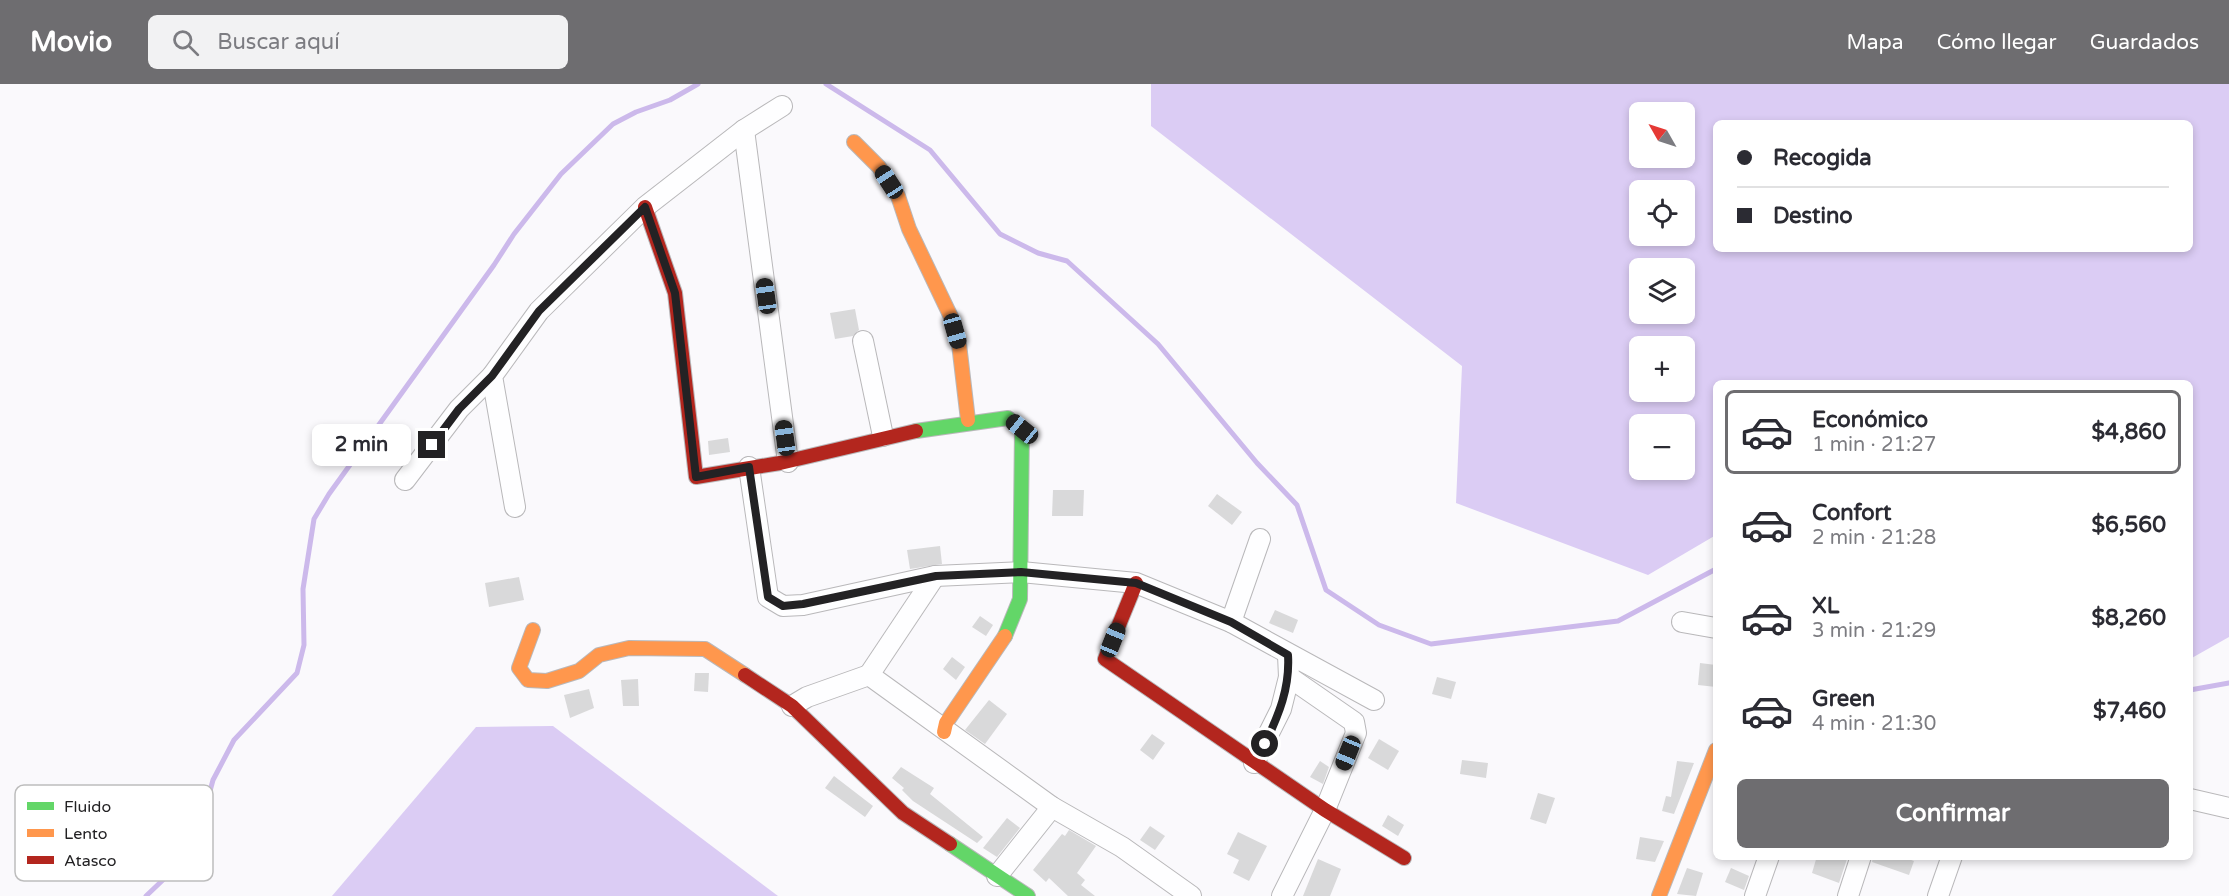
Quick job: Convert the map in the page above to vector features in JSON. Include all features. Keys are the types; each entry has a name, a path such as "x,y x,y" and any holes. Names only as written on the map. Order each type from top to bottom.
{"street":[{"path":"405,480 459,409 492,376 539,311 645,207 744,130 782,106"},
{"path":"744,130 788,462"},
{"path":"854,142 879,167 898,196 909,229 951,317 959,345 968,420"},
{"path":"645,207 675,293 696,477 788,462 883,436 968,420 1008,418 1022,429 1020,599 1009,630 946,723 944,732"},
{"path":"863,341 883,436"},
{"path":"492,376 515,507"},
{"path":"749,467 768,597 783,606 803,604 936,576 1021,572 1136,583 1231,622 1374,700"},
{"path":"1231,622 1260,539"},
{"path":"792,706 807,697 869,675 936,576"},
{"path":"1136,583 1105,659 1254,763 1404,858"},
{"path":"1682,622 1713,627"},
{"path":"533,630 519,668 528,680 547,681 579,671 599,655 629,648 705,649 792,706 903,813 1028,896"},
{"path":"1254,763 1281,709 1289,676 1288,655"},
{"path":"869,675 944,732 1052,807 1122,847 1191,896"},
{"path":"1282,896 1325,810 1356,734 1354,722 1289,676"},
{"path":"1659,896 1713,758"},
{"path":"2193,800 2229,808"},
{"path":"998,876 1052,807"},
{"path":"1755,896 1768,860"},
{"path":"1848,896 1859,860"},
{"path":"1938,896 1951,860"}],"shaded area":[{"path":"1151,84 2229,84 2229,637 2193,657 2193,380 1713,380 1713,537 1648,575 1456,503 1462,366 1151,126"},
{"path":"553,726 778,896 332,896 476,727"}],"building":[{"path":"855,309 859,330 853,336 835,339 830,313"},
{"path":"728,438 730,452 709,455 708,441"},
{"path":"1053,490 1084,490 1083,516 1052,516"},
{"path":"1217,494 1242,512 1232,525 1208,506"},
{"path":"940,546 942,564 910,569 907,550"},
{"path":"519,577 524,600 489,607 485,583"},
{"path":"1275,610 1298,620 1293,633 1269,623"},
{"path":"980,616 993,625 986,636 972,627"},
{"path":"952,657 965,667 956,680 943,669"},
{"path":"1700,663 1713,665 1713,687 1698,685"},
{"path":"695,673 709,673 708,692 694,691"},
{"path":"1437,677 1456,682 1451,699 1432,694"},
{"path":"638,679 639,706 623,706 621,680"},
{"path":"589,689 594,708 570,718 564,695"},
{"path":"989,700 1007,714 985,744 965,730"},
{"path":"1152,734 1165,743 1153,760 1140,750"},
{"path":"1379,739 1399,751 1388,770 1368,758"},
{"path":"1462,760 1488,763 1486,778 1460,774"},
{"path":"1320,761 1329,767 1323,784 1310,777"},
{"path":"1677,761 1694,763 1674,814 1662,811 1666,796 1671,797"},
{"path":"901,767 934,788 930,794 983,837 977,843 913,801 902,790 904,788 892,778"},
{"path":"834,776 873,806 865,817 825,788"},
{"path":"1538,793 1555,798 1546,824 1530,819"},
{"path":"1388,815 1404,825 1398,836 1382,826"},
{"path":"1007,818 1020,828 997,857 983,848"},
{"path":"1150,826 1165,836 1155,850 1140,840"},
{"path":"1069,830 1096,846 1077,873 1085,880 1081,885 1095,896 1068,896 1049,878 1046,882 1033,870 1062,834 1065,836"},
{"path":"1238,832 1267,846 1249,881 1233,873 1239,860 1227,854"},
{"path":"1640,837 1664,841 1655,862 1636,859"},
{"path":"1318,859 1341,869 1330,896 1303,896"},
{"path":"1816,860 1847,860 1839,883 1812,873"},
{"path":"1872,860 1914,861 1909,875 1872,862"},
{"path":"1687,868 1703,873 1696,896 1677,894"},
{"path":"1731,868 1749,876 1744,890 1725,882"}],"waterway":[{"path":"212,785 234,740 297,673 304,645 303,589 314,519 329,494 514,234 561,174 613,124 636,112 670,100 698,84"},
{"path":"826,84 930,150 1000,234 1038,253 1067,261 1158,344 1257,463 1297,505 1326,590 1379,625 1431,644 1618,621 1713,571"},
{"path":"2193,689 2229,683"},
{"path":"146,896 162,881"}],"traffic: fast":[{"path":"916,431 1008,418 1022,430 1020,599 1005,636"},
{"path":"950,844 1028,896"}],"traffic: slow":[{"path":"854,142 879,167 898,196 909,229 951,317 959,344 968,420"},
{"path":"533,630 519,668 528,680 547,681 579,671 599,655 629,648 705,649 745,675"},
{"path":"944,732 946,723 1005,636"},
{"path":"1659,896 1713,758"}],"traffic: jam":[{"path":"645,207 675,293 696,477 780,463 916,431"},
{"path":"1136,583 1105,659 1325,810 1404,858"},
{"path":"745,675 792,706 903,813 950,844"}],"route":[{"path":"432,445 459,409 492,376 539,311 645,207 675,293 696,477 749,467 768,597 783,606 803,604 936,576 1021,572 1136,583 1231,622 1288,655 1289,676 1281,709 1265,744"}]}
